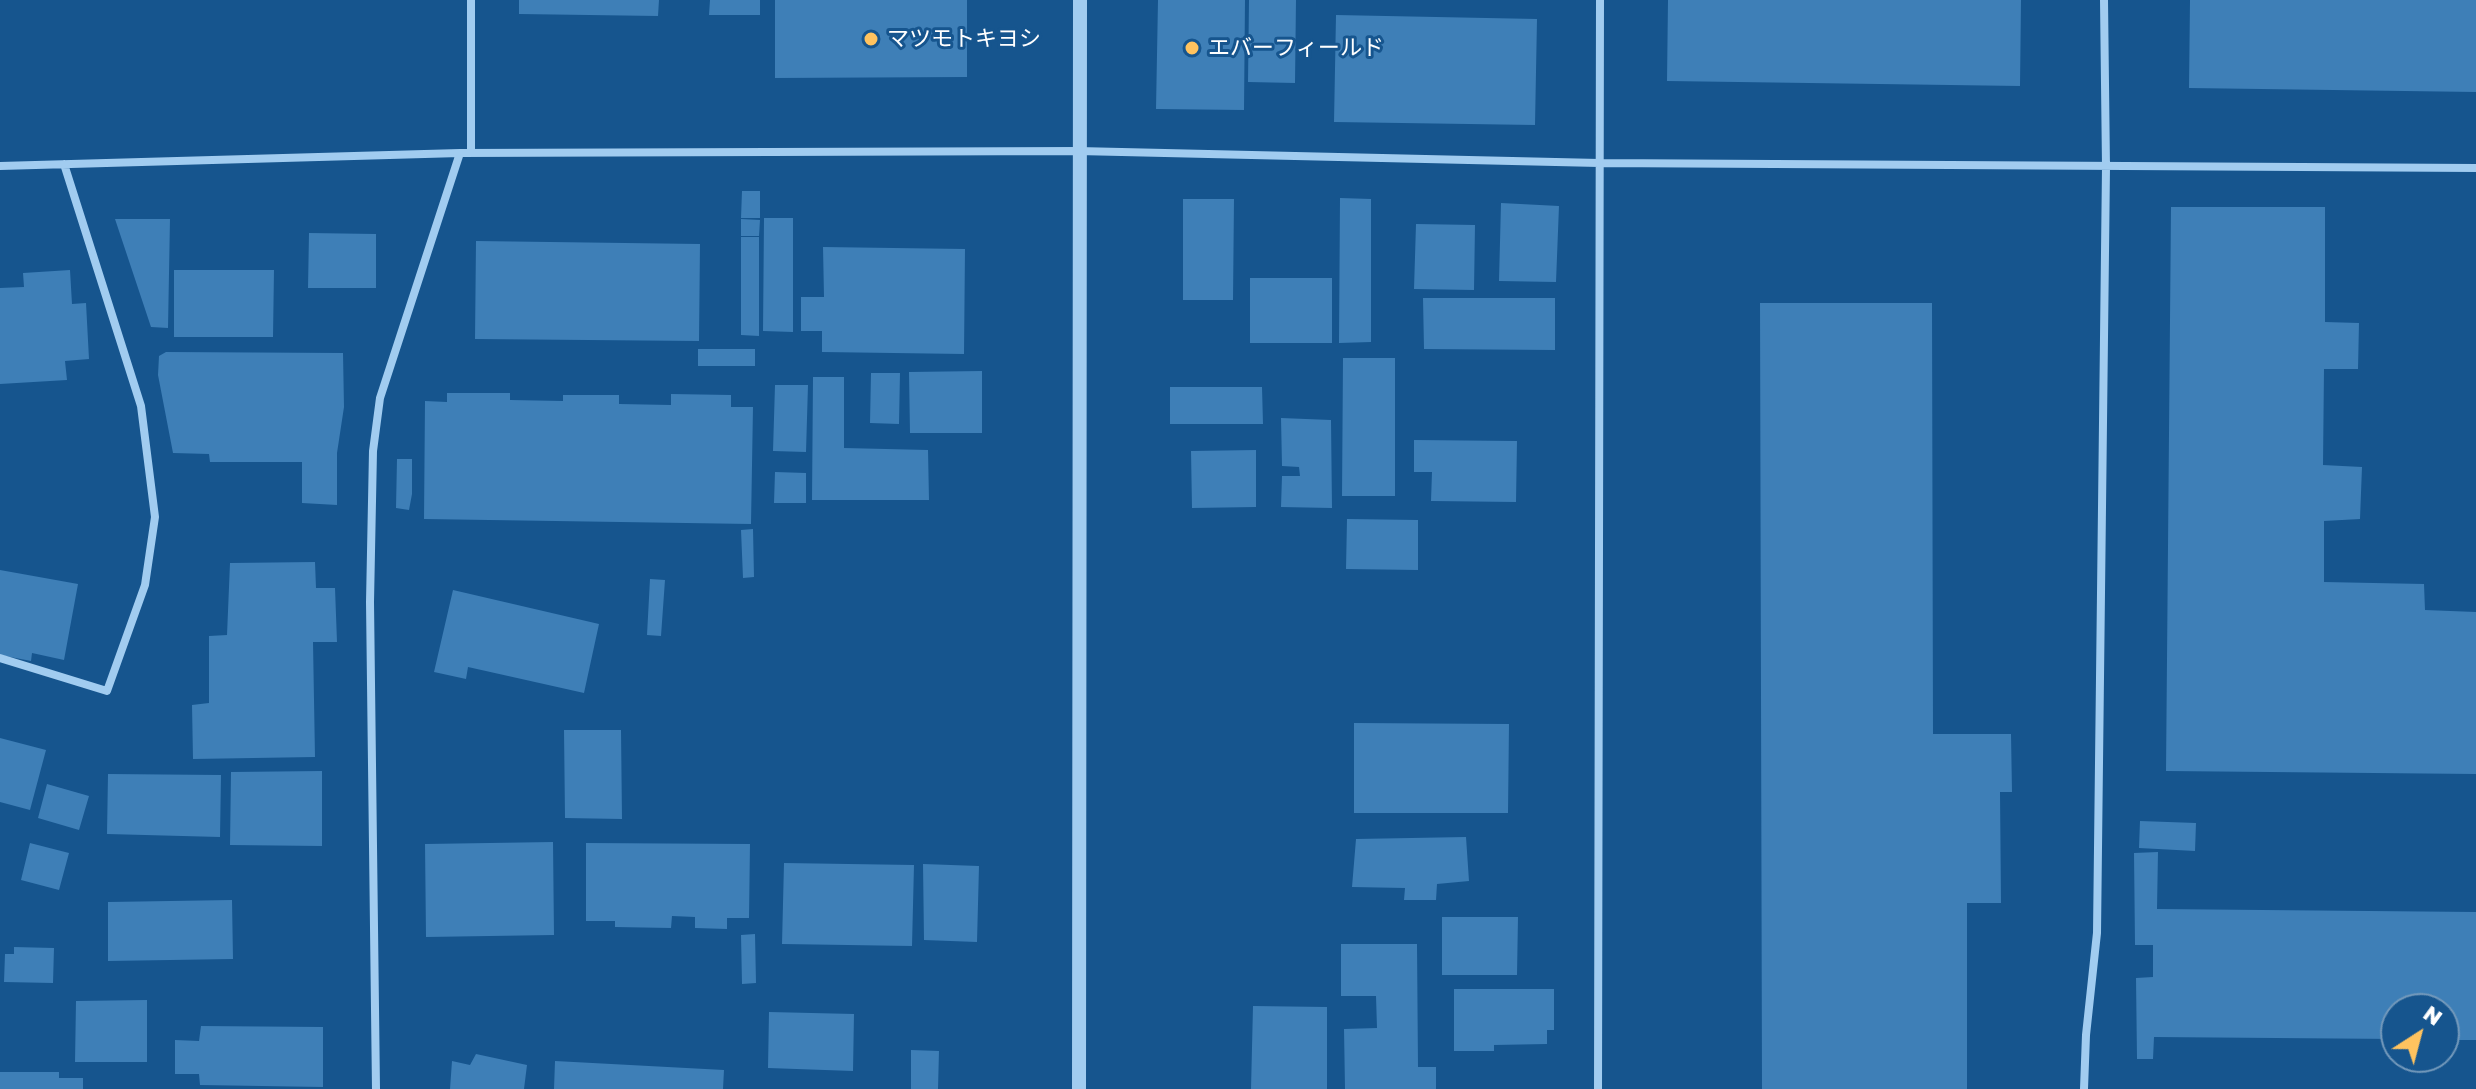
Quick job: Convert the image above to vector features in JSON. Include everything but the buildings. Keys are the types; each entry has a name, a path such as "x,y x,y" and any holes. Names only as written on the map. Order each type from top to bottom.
{"street":[{"path":"471,0 471,153"},
{"path":"1079,1089 1080,0"},
{"path":"1598,1089 1600,0"},
{"path":"2084,1089 2086,1035 2097,933 2106,167 2104,0"},
{"path":"0,166 460,153 1078,151 1599,163 2476,168"},
{"path":"376,1089 370,602 373,451 380,398 460,153"},
{"path":"0,658 107,691 145,585 155,517 141,406 64,164"}],"place":[{"name":"マツモトキヨシ","path":"871,39"},
{"name":"エバーフィールド","path":"1192,48"}]}
